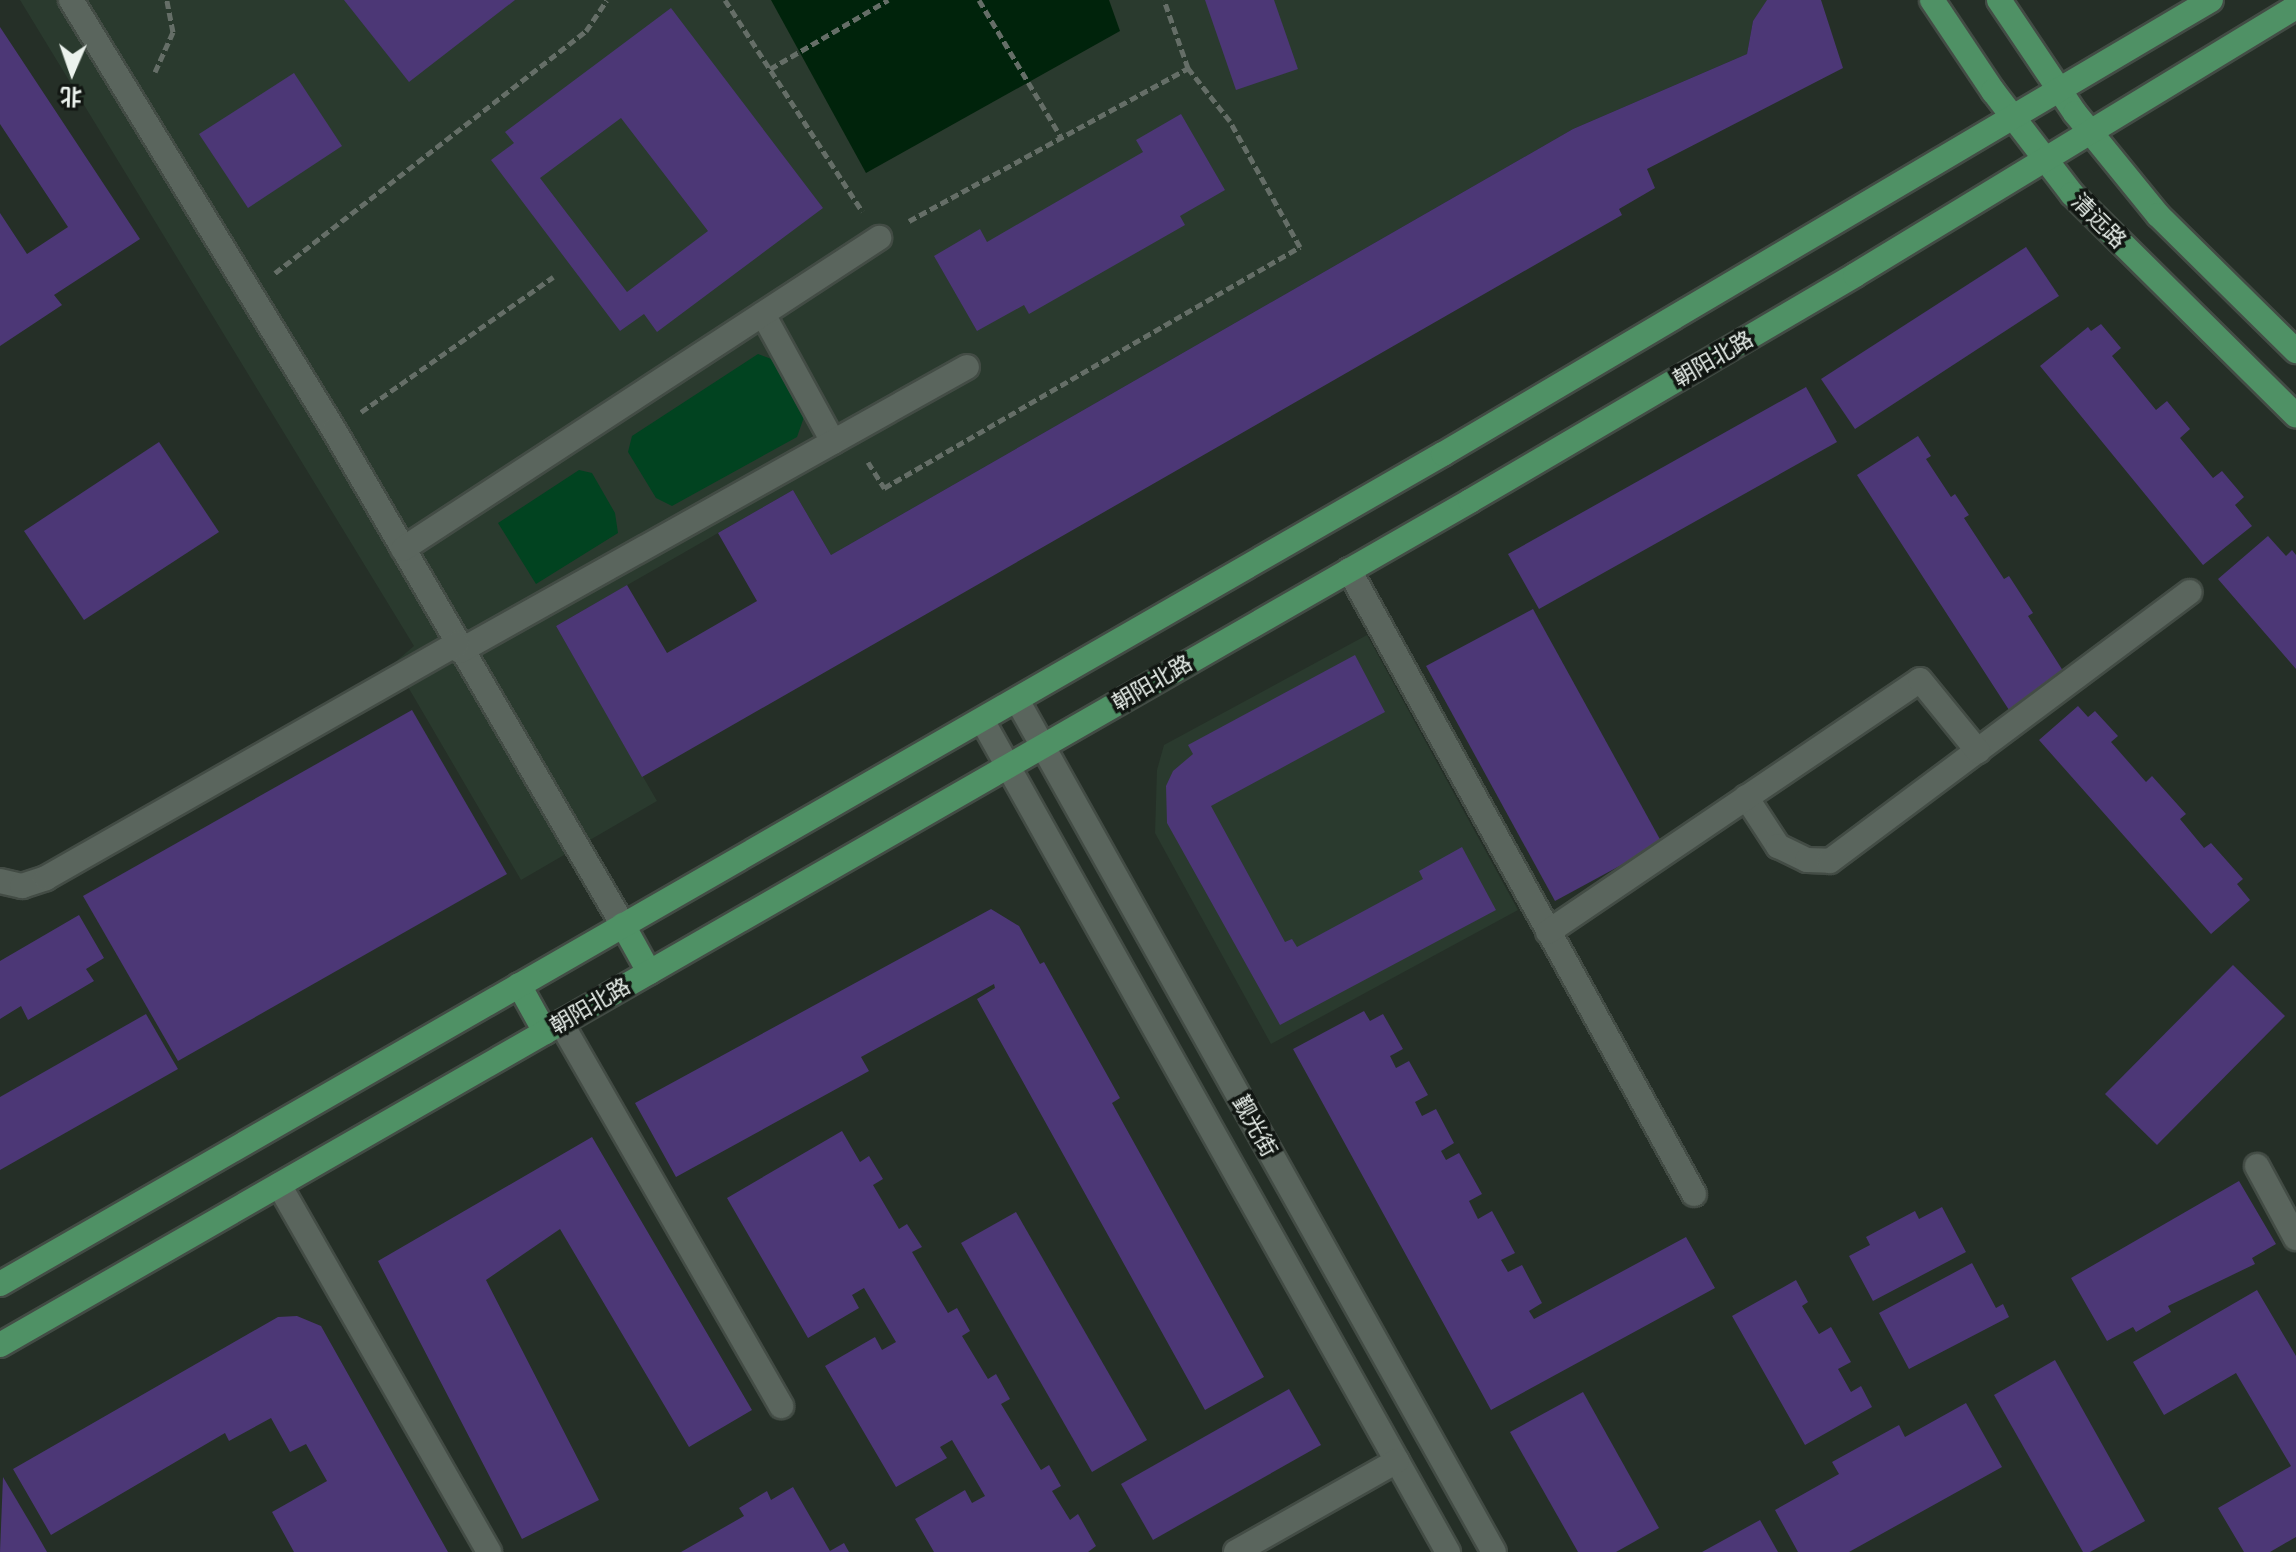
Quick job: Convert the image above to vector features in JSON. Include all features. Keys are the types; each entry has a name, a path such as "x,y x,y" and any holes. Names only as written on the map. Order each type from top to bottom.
{"main road":[{"name":"清远路","path":"1932,0 2013,118 2072,194 2296,416"},
{"path":"1999,0 2059,91 2158,215 2296,351"},
{"path":"0,1284 1017,700 2211,0"},
{"name":"朝阳北路","path":"0,1345 1349,570 2046,161 2296,7"},
{"path":"623,925 649,972"},
{"path":"519,985 553,1028"}],"street":[{"path":"71,0 334,430 623,925"},
{"path":"403,549 879,238"},
{"path":"763,314 842,437"},
{"path":"0,881 22,886 46,878 967,367"},
{"path":"1349,570 1694,1194"},
{"path":"1746,797 1778,846 1807,860 1830,861 2190,592"},
{"path":"1548,932 1920,680 1978,751"},
{"name":"觐光街","path":"1017,700 1494,1552"},
{"name":"觐光街","path":"982,720 1448,1552"},
{"path":"553,1028 781,1406"},
{"path":"2257,1166 2296,1238"},
{"path":"279,1185 489,1552"},
{"path":"1236,1552 1397,1461"}],"path":[{"path":"148,125 155,69 173,32 167,0"},
{"path":"249,293 586,31 607,0"},
{"path":"725,0 879,238 1188,68"},
{"path":"770,69 888,0"},
{"path":"979,0 1061,137"},
{"path":"842,437 884,488 1300,247 1230,121 1188,68 1164,0"},
{"path":"334,430 553,277"}],"shaded area":[{"path":"20,0 1768,1 1753,21 1747,54 1573,129 831,555 793,490 556,626 657,801 521,880 394,663 414,646"},
{"path":"771,0 1109,0 1120,31 866,173"},
{"path":"758,354 774,360 804,417 797,437 672,506 656,498 628,452 632,436"},
{"path":"579,470 592,473 615,513 618,533 536,584 498,523"},
{"path":"1367,635 1518,910 1271,1044 1155,833 1157,770 1164,745"}],"building":[{"path":"344,0 515,0 409,82"},
{"path":"1205,0 1274,0 1298,69 1236,90"},
{"path":"1767,0 1821,0 1843,68 1647,169 1655,188 1619,209 1622,215 642,777 556,626 627,585 667,653 757,601 718,533 793,490 831,555 1573,129 1747,54 1753,21"},
{"path":"671,8 823,208 657,332 644,314 620,331 491,160 514,143 505,132","holes":["621,118 708,231 627,292 540,178"]},
{"path":"0,27 140,239 54,295 62,305 0,346 0,213 27,254 68,227 0,124"},
{"path":"294,73 342,146 248,208 199,134"},
{"path":"1181,114 1225,190 1180,216 1185,225 1029,314 1024,305 977,331 934,256 980,229 987,242 1143,152 1136,140"},
{"path":"2026,247 2059,296 1855,429 1821,379"},
{"path":"2101,324 2121,348 2112,356 2156,410 2167,401 2190,429 2180,438 2213,478 2222,471 2244,497 2235,505 2252,526 2203,565 2040,366 2088,327 2091,331"},
{"path":"1806,387 1837,442 1539,609 1508,554"},
{"path":"1918,436 1931,456 1926,459 1951,497 1955,494 1969,515 1964,518 2004,579 2009,576 2033,613 2028,616 2065,674 2009,710 1857,475"},
{"path":"159,442 219,532 84,620 24,531"},
{"path":"2268,536 2286,556 2292,550 2296,555 2296,669 2218,579"},
{"path":"1533,609 1662,843 1555,901 1426,666"},
{"path":"1355,655 1385,712 1211,806 1285,942 1292,939 1297,947 1423,879 1419,871 1462,847 1496,910 1280,1025 1167,823 1166,786 1173,771 1193,754 1188,745"},
{"path":"2078,706 2088,717 2095,711 2118,736 2111,742 2146,782 2152,776 2186,814 2180,819 2204,848 2211,843 2243,879 2237,884 2250,900 2211,934 2039,740"},
{"path":"412,710 507,874 178,1061 83,896"},
{"path":"991,909 1019,926 1040,964 1044,962 1120,1098 1112,1103 1264,1377 1205,1410 977,999 995,988 994,984 861,1057 869,1071 676,1177 635,1103"},
{"path":"79,915 104,958 86,969 94,981 28,1020 21,1006 0,1019 0,961"},
{"path":"2233,965 2285,1016 2157,1145 2105,1094"},
{"path":"1364,1011 1370,1021 1383,1014 1403,1049 1390,1056 1396,1068 1409,1061 1428,1095 1415,1102 1422,1116 1436,1109 1454,1143 1441,1151 1446,1160 1459,1153 1482,1194 1469,1201 1478,1219 1492,1211 1515,1253 1501,1260 1508,1272 1522,1265 1542,1303 1529,1311 1534,1319 1686,1237 1715,1288 1491,1410 1293,1049"},
{"path":"146,1014 178,1069 0,1170 0,1097"},
{"path":"842,1131 860,1162 869,1156 883,1179 873,1185 899,1229 907,1224 922,1247 912,1252 948,1313 957,1308 970,1331 962,1336 988,1379 996,1374 1010,1399 1001,1404 1041,1470 1049,1465 1061,1486 1052,1491 1070,1520 1078,1514 1096,1546 1088,1552 934,1552 915,1519 965,1490 972,1503 985,1496 952,1440 940,1447 947,1458 896,1487 825,1366 875,1337 882,1350 896,1342 864,1288 852,1295 859,1308 808,1338 727,1198"},
{"path":"592,1137 752,1410 689,1447 560,1229 486,1280 599,1500 522,1539 378,1261"},
{"path":"2239,1181 2276,1244 2252,1258 2255,1264 2168,1306 2171,1312 2136,1332 2133,1327 2107,1341 2071,1278"},
{"path":"1942,1207 1966,1252 1873,1301 1849,1256 1870,1245 1866,1237 1915,1211 1919,1219"},
{"path":"1016,1212 1147,1440 1092,1472 961,1243"},
{"path":"1972,1263 1996,1308 2003,1304 2009,1317 1909,1369 1879,1313"},
{"path":"1796,1280 1808,1302 1802,1306 1819,1334 1831,1327 1851,1362 1838,1369 1851,1392 1861,1386 1872,1407 1805,1445 1732,1316"},
{"path":"2257,1290 2296,1356 2296,1537 2270,1552 2244,1552 2218,1508 2291,1466 2236,1373 2164,1415 2133,1362"},
{"path":"297,1316 321,1326 448,1552 294,1552 272,1512 327,1481 306,1444 290,1452 271,1418 229,1441 225,1433 51,1535 13,1469 278,1317"},
{"path":"2055,1360 2145,1521 2090,1552 2083,1552 1994,1395"},
{"path":"1289,1389 1321,1445 1153,1540 1121,1484"},
{"path":"1583,1392 1659,1528 1616,1552 1578,1552 1510,1432"},
{"path":"1966,1403 2002,1467 1849,1552 1798,1552 1775,1510 1839,1474 1832,1462 1899,1425 1905,1437"},
{"path":"3,1477 35,1531 47,1552 0,1552"},
{"path":"793,1487 830,1551 844,1543 849,1552 681,1552 744,1516 739,1508 767,1491 771,1500"},
{"path":"1760,1520 1778,1552 1702,1552"}]}
